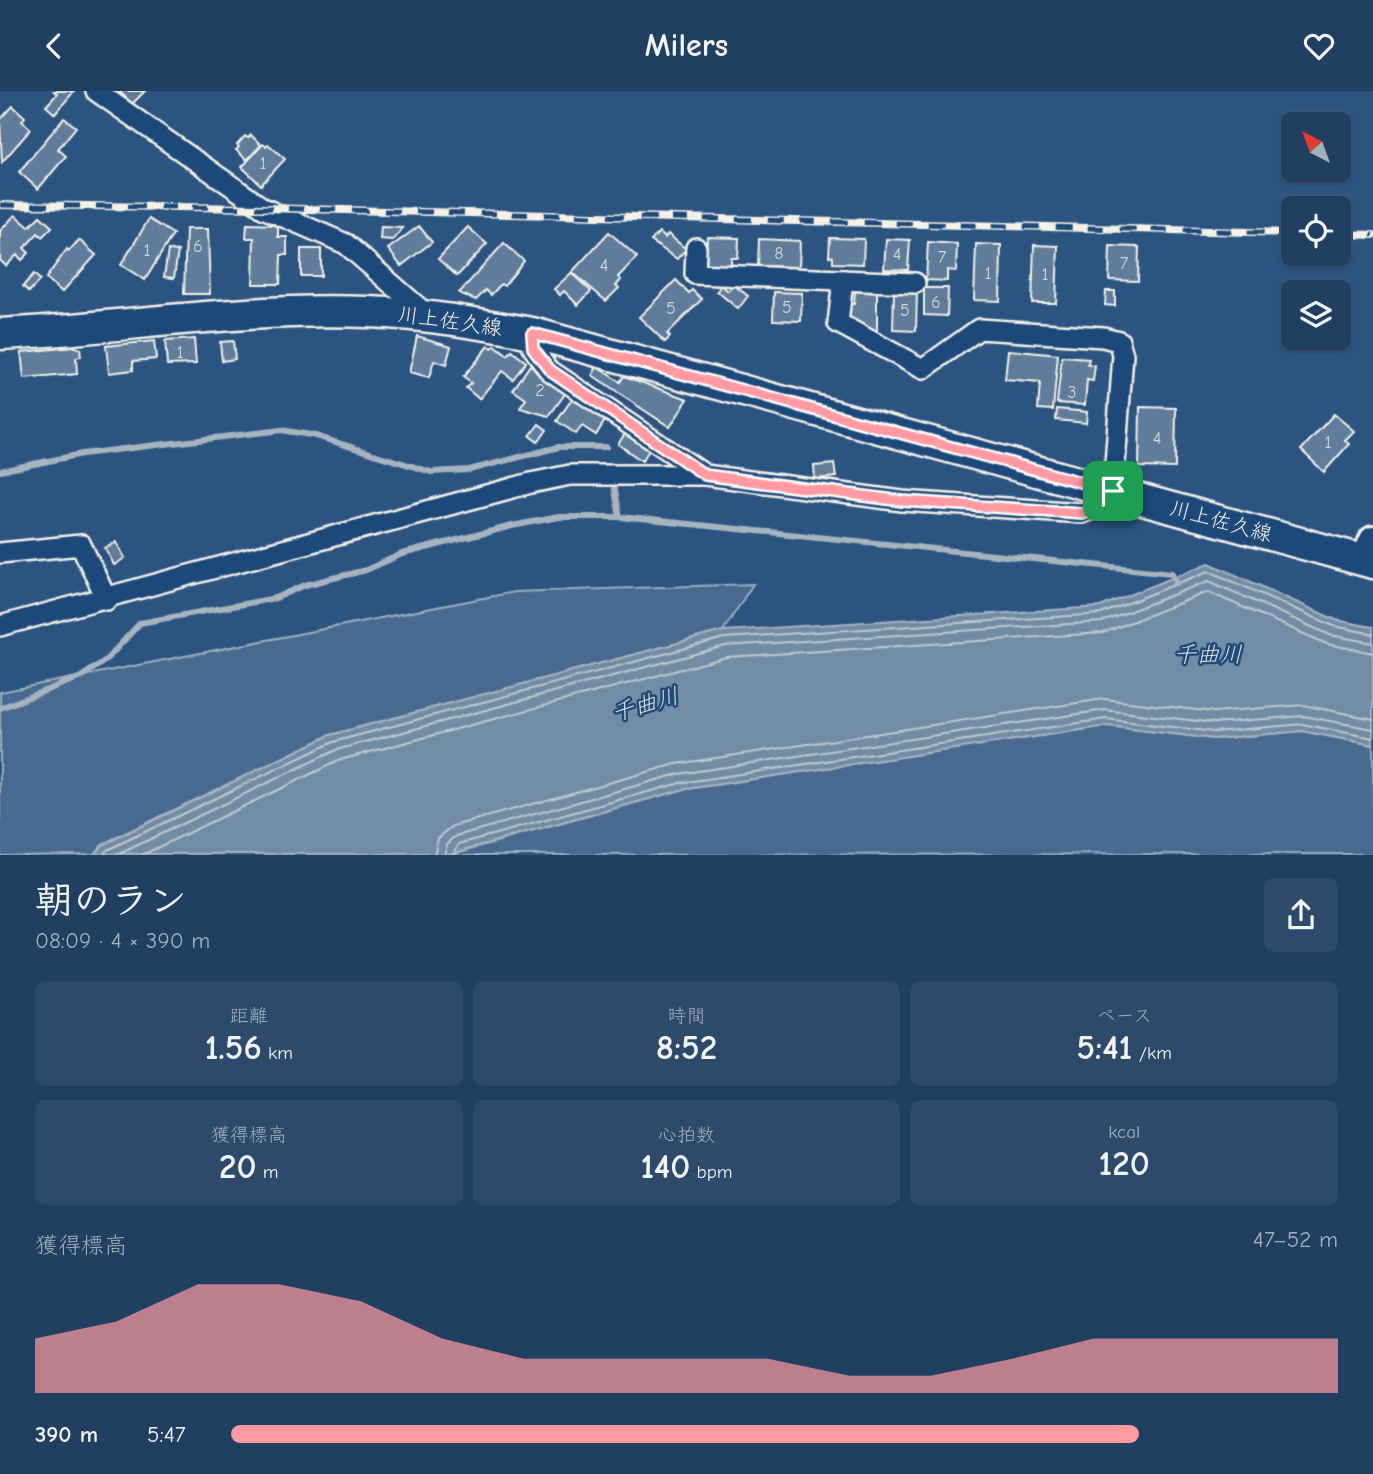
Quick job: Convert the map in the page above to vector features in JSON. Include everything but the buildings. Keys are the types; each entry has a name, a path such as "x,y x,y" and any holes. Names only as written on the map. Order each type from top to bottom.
{"main road":[{"name":"川上佐久線","path":"0,334 255,313 366,312 427,315 532,333 1113,491 1370,554"}],"street":[{"path":"96,91 263,208 346,244 427,315"},
{"path":"696,248 695,274 915,283"},
{"path":"0,626 107,600 531,482 570,475 705,475 888,499 1082,513 1106,504 1113,491 1123,355 1119,341 1102,337 979,329 923,369 838,323 843,280"},
{"path":"532,333 533,348 550,370 705,475"},
{"path":"0,553 81,545 107,600"}],"shaded area":[{"path":"753,584 723,631 330,735 102,844 94,854 0,855 0,692 514,592"},
{"path":"1107,726 1214,739 1302,731 1373,745 1373,854 449,855 681,790"}],"water":[{"name":"千曲川","path":"1209,563 1336,620 1373,627 1373,745 1302,731 1214,739 1107,726 681,790 449,854 94,854 102,845 330,735 723,631 1100,607"}],"waterway":[{"path":"0,471 82,454 281,430 316,436 431,472 469,470 559,447 606,447"},
{"path":"614,485 620,517"},
{"path":"0,708 81,677 106,660 140,623 276,598 305,585 366,570 402,554 558,517 620,517 1172,573 1177,583"}],"railway":[{"path":"0,205 263,208 1281,233"},
{"path":"1351,234 1373,235"}],"route":[{"path":"532,333 709,381 1113,491 1106,504 1082,513 902,501 805,491 705,475 550,370 540,361 533,348 532,333"}]}
